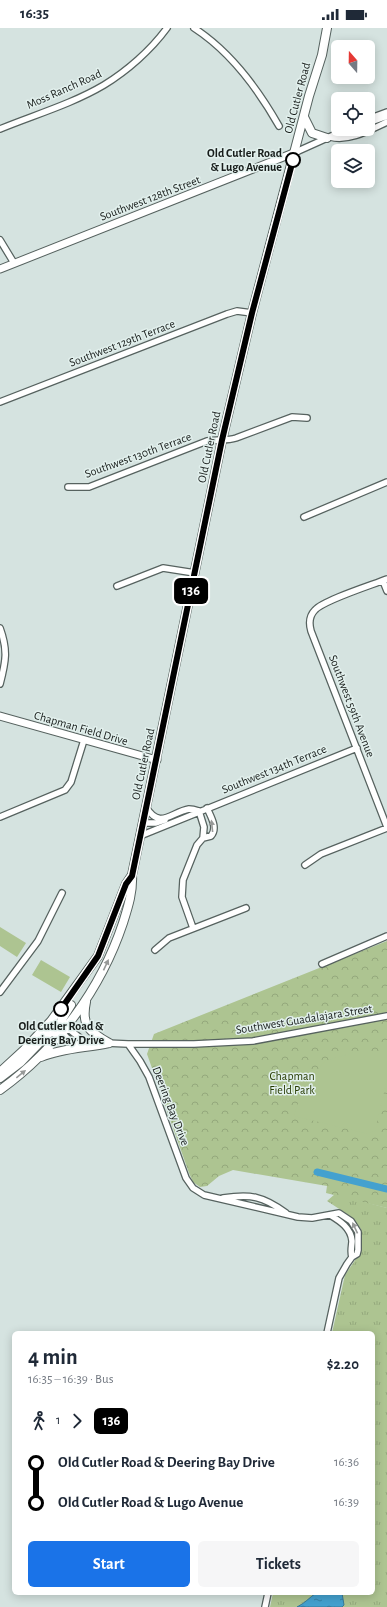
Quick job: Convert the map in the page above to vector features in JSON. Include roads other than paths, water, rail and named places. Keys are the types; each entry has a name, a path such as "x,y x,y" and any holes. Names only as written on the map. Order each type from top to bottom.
{"main road":[{"name":"Old Cutler Road","path":"40,1057 87,999 106,965 121,928 133,886 132,876 222,440 252,313 322,55 327,28"},
{"path":"304,117 312,133 331,136"},
{"name":"Old Cutler Road","path":"0,1072 24,1050 51,1021 98,956 126,884 132,876"},
{"path":"0,1078 20,1062 48,1034 56,1030 62,1031 62,1019 87,981 98,956"},
{"path":"87,999 84,1012 87,1025 94,1034 109,1043"},
{"path":"0,1090 40,1057 59,1051 82,1049 109,1043"}],"street":[{"name":"Moss Ranch Road","path":"0,128 68,102 103,86 133,63 167,28"},
{"path":"194,28 218,48 247,78 263,98 279,126"},
{"path":"375,116 387,112"},
{"path":"375,120 387,116"},
{"name":"Southwest 128th Street","path":"375,127 387,122"},
{"name":"Southwest 128th Street","path":"0,269 296,152 331,136 338,139 353,136"},
{"path":"0,240 14,263"},
{"name":"Southwest 129th Terrace","path":"0,402 227,314 237,311 252,313"},
{"name":"Southwest 130th Terrace","path":"68,486 89,487 207,442 236,438 292,417 307,418"},
{"path":"304,517 387,482"},
{"path":"117,586 163,568 195,573"},
{"path":"385,580 387,591"},
{"name":"Southwest 59th Avenue","path":"385,580 322,605 312,614 310,622 311,631 387,828"},
{"path":"0,628 5,643 6,656 0,684"},
{"name":"Chapman Field Drive","path":"0,716 156,760"},
{"path":"0,817 65,790 71,782 84,740"},
{"name":"Southwest 134th Terrace","path":"140,836 193,816 199,811 357,748"},
{"path":"146,807 154,817 161,819 168,817"},
{"path":"194,928 182,896 182,884 197,844 203,838 211,836 214,831 213,823 207,808"},
{"name":"Southwest 134th Terrace","path":"143,823 162,822 168,817 190,809 199,811"},
{"path":"199,811 204,827 203,838"},
{"path":"305,864 322,854 387,828"},
{"path":"0,992 38,941 62,893"},
{"path":"155,950 169,938 246,908"},
{"path":"322,964 387,936"},
{"name":"Southwest Guadalajara Street","path":"128,1044 194,1044 253,1041 387,1016"},
{"path":"62,1031 70,1030 89,1045 109,1043 128,1044"},
{"name":"Deering Bay Drive","path":"128,1044 148,1074 188,1181 198,1192 219,1199 306,1218 339,1214 344,1215 354,1224 358,1232 359,1244 357,1254 352,1257 339,1278 327,1331"},
{"name":"Deering Bay Drive","path":"219,1199 247,1196 266,1200 287,1215"},
{"path":"265,1607 268,1595"}],"water":[{"path":"314,1595 342,1595 344,1605 342,1607 297,1607"}],"waterway":[{"path":"317,1172 387,1189"}],"place":[{"name":"Old Cutler Road & Lugo Avenue","path":"293,160"},
{"name":"Old Cutler Road & Deering Bay Drive","path":"61,1009"}],"park label":[{"name":"Chapman Field Park","path":"292,1083"}]}
